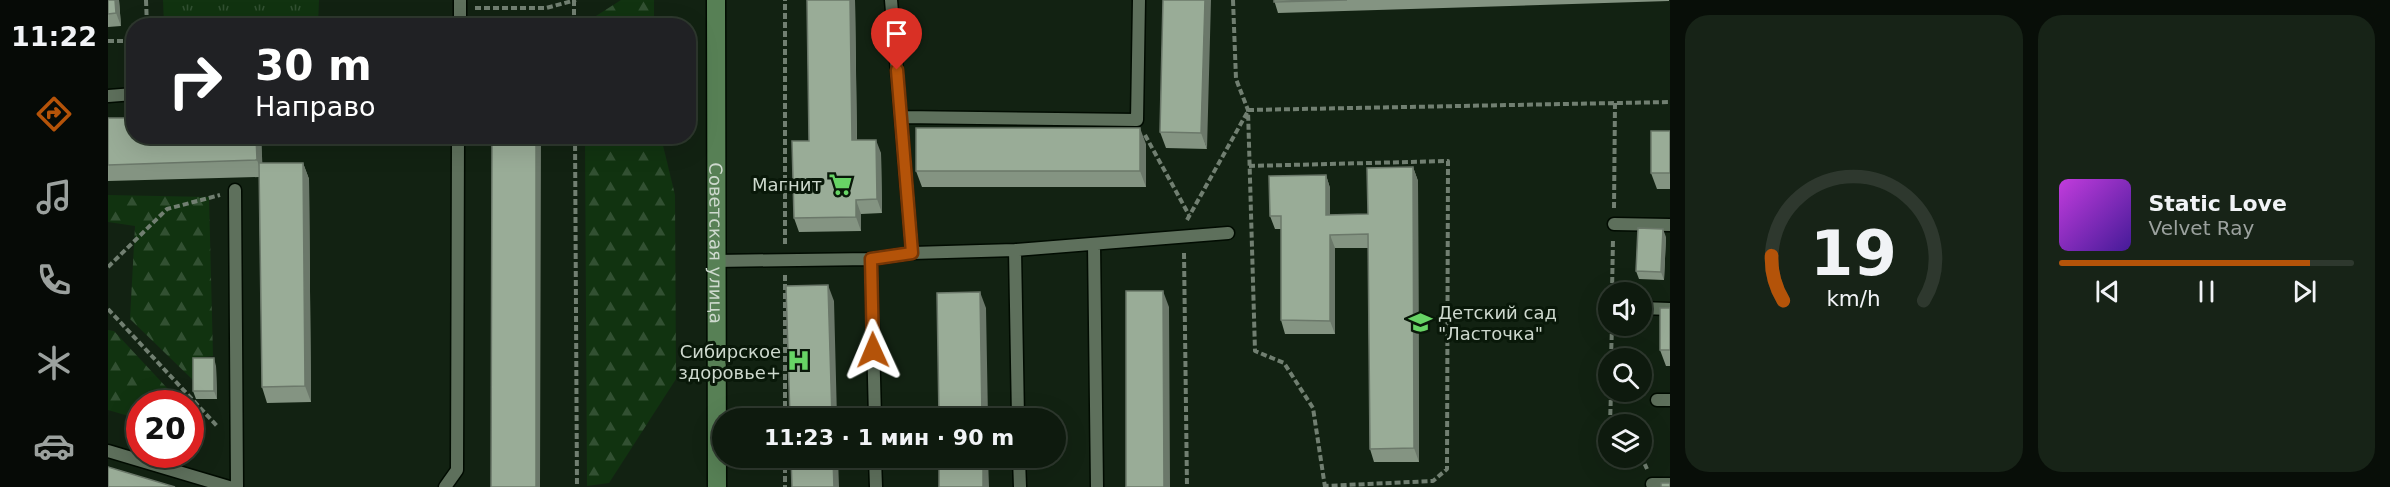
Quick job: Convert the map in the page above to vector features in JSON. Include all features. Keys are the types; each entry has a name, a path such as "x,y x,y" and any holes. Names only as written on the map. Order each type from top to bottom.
{"main road":[{"name":"Советская улица","path":"716,0 717,487"}],"lane":[{"path":"891,0 912,253"},
{"path":"901,117 1137,120 1139,0"},
{"path":"108,96 126,95"},
{"path":"445,487 457,470 458,144"},
{"path":"236,190 237,487"},
{"path":"1614,224 1670,225"},
{"path":"715,261 871,259 912,253 1015,250 1227,233"},
{"path":"1094,244 1097,487"},
{"path":"1015,250 1018,408"},
{"path":"871,259 875,408"},
{"path":"1652,308 1670,309"},
{"path":"1657,400 1670,400"},
{"path":"108,451 229,487"},
{"path":"876,468 876,487"},
{"path":"1019,468 1020,487"},
{"path":"1652,484 1670,484"}],"path":[{"path":"146,0 147,18"},
{"path":"460,4 546,8 575,0 574,18"},
{"path":"785,0 785,408"},
{"path":"1233,0 1236,79 1248,110 1255,351 1284,363 1313,408 1325,487 1433,481 1447,469 1448,160 1250,166"},
{"path":"108,41 126,41"},
{"path":"1248,110 1670,102"},
{"path":"1612,282 1616,104"},
{"path":"1187,487 1184,226 1248,110"},
{"path":"1137,120 1190,216"},
{"path":"575,144 577,487"},
{"path":"108,267 167,209 236,190"},
{"path":"108,309 236,446"},
{"path":"785,468 785,487"}],"green space":[{"path":"163,0 319,0 318,18 164,18"},
{"path":"621,0 654,0 654,18 593,18"},
{"path":"585,144 663,144 675,195 676,379 609,483 587,486"},
{"path":"108,195 209,197 213,356 194,358 196,383 130,319 135,226 108,222"},
{"path":"108,330 114,331 169,390 126,390 126,415 108,410"}],"building":[{"path":"108,0 115,0 116,13 108,14"},
{"path":"807,0 850,0 852,140 876,140 877,199 856,200 856,217 794,218 792,141 809,141"},
{"path":"1163,0 1205,0 1201,133 1160,132"},
{"path":"1274,0 1347,0 1274,2"},
{"path":"108,118 126,118 126,144 256,144 257,160 108,165"},
{"path":"916,128 1140,128 1140,171 916,171"},
{"path":"1651,131 1670,131 1670,173 1651,173"},
{"path":"492,144 536,144 536,487 491,487"},
{"path":"259,163 303,163 305,386 262,387"},
{"path":"1413,167 1414,448 1370,449 1368,234 1330,235 1330,321 1281,320 1281,216 1270,216 1269,176 1326,175 1326,215 1368,214 1367,168"},
{"path":"1638,228 1663,229 1661,272 1636,271"},
{"path":"828,285 832,408 790,408 786,286"},
{"path":"1126,291 1163,291 1164,487 1126,487"},
{"path":"980,292 982,408 939,408 937,293"},
{"path":"1660,308 1670,308 1670,350 1660,350"},
{"path":"193,358 214,358 214,391 193,390"},
{"path":"108,467 175,487 108,487"},
{"path":"791,468 833,468 834,487 792,487"},
{"path":"939,468 983,468 983,487 939,487"},
{"path":"1661,483 1670,483 1670,487 1661,487"}],"place":[{"name":"Магнит","path":"840,184"},
{"name":"Детский сад \"Ласточка\"","path":"1420,322"},
{"name":"Сибирское здоровье+","path":"799,361"}],"route":[{"path":"873,350 871,259 912,253 897,70"}]}
